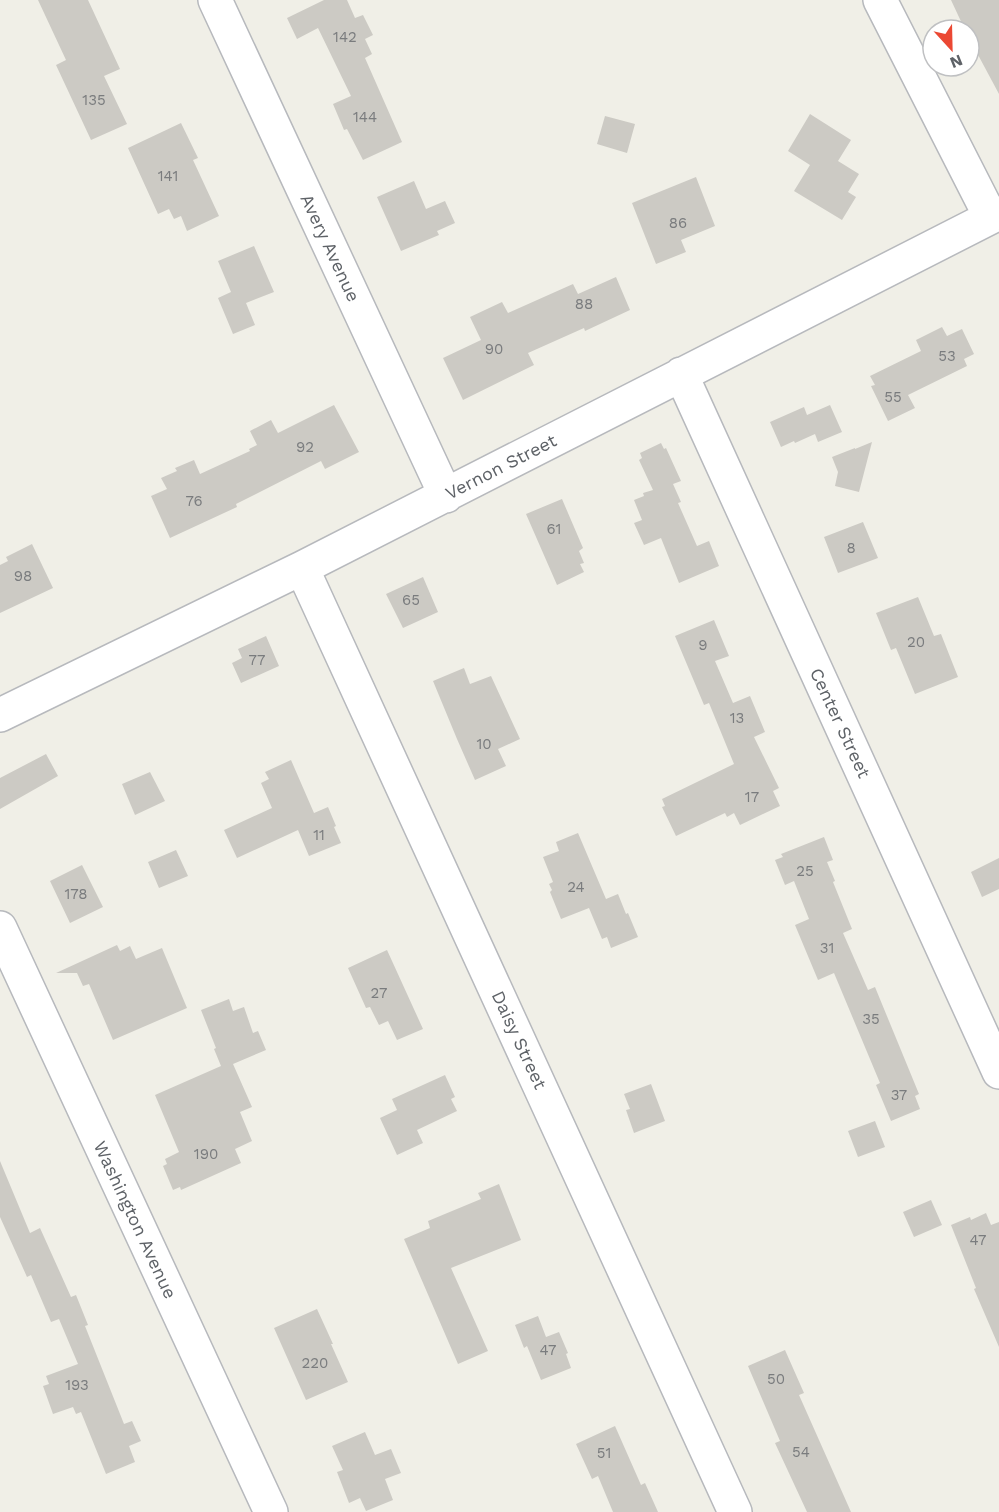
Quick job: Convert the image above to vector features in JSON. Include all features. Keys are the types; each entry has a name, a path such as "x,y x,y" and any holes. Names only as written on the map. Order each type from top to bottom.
{"street":[{"name":"Avery Avenue","path":"215,0 446,496"},
{"path":"880,0 994,214"},
{"name":"Vernon Street","path":"0,715 446,496 994,214"},
{"name":"Center Street","path":"681,374 999,1072"},
{"name":"Daisy Street","path":"302,568 735,1512"},
{"name":"Washington Avenue","path":"0,928 271,1512"}],"building":[{"path":"38,0 88,0 120,69 104,76 127,124 91,140 56,65 66,60"},
{"path":"324,0 347,0 355,18 363,15 373,35 365,39 372,54 365,58 402,142 363,160 347,129 344,130 333,104 351,96 318,28 297,39 287,18"},
{"path":"951,0 999,0 999,94 981,60 981,18 959,18"},
{"path":"810,114 851,140 838,161 859,174 848,192 856,197 842,220 794,191 810,165 788,151"},
{"path":"605,116 635,124 627,153 597,144"},
{"path":"181,123 198,158 193,160 219,216 187,231 181,216 174,219 169,209 158,214 128,148"},
{"path":"696,177 715,226 681,240 686,252 656,264 632,203"},
{"path":"414,181 426,209 445,201 455,223 437,231 439,235 401,251 377,197"},
{"path":"254,246 274,292 246,303 255,325 233,334 218,298 231,292 218,261"},
{"path":"616,277 630,310 585,331 584,328 528,353 534,365 463,400 443,358 481,340 470,317 502,302 508,313 573,284 578,294"},
{"path":"942,327 947,336 962,329 974,354 964,359 967,366 908,395 915,408 888,421 871,386 875,385 870,376 921,351 916,340"},
{"path":"334,405 359,452 325,469 321,461 236,504 237,507 170,538 151,496 167,489 161,478 177,471 175,468 194,460 200,474 250,451 249,449 257,445 250,431 271,420 278,433"},
{"path":"830,405 842,432 818,442 815,434 781,447 770,422 804,407 807,415"},
{"path":"872,442 859,492 835,486 838,472 832,457"},
{"path":"661,443 664,449 666,448 681,481 673,484 681,502 678,503 697,546 709,541 719,566 679,583 661,538 644,545 634,523 642,520 634,500 644,496 643,493 653,490 639,460 642,458 640,453"},
{"path":"562,499 583,548 579,551 584,563 580,564 584,572 557,585 526,514"},
{"path":"863,522 878,558 838,573 824,537"},
{"path":"32,544 53,588 0,613 0,565 8,561 6,557"},
{"path":"423,577 438,612 403,628 386,594"},
{"path":"918,597 934,636 941,634 958,677 915,694 896,648 891,650 876,613"},
{"path":"714,620 729,656 715,661 733,703 750,696 765,732 754,737 779,788 773,791 780,806 740,825 734,813 727,817 725,813 676,836 662,807 665,806 662,799 734,764 709,703 704,705 675,636"},
{"path":"266,636 279,666 241,683 232,663 242,658 238,649"},
{"path":"464,668 470,684 491,676 520,739 498,749 506,766 475,780 433,681"},
{"path":"46,754 58,776 0,809 0,778"},
{"path":"291,760 314,813 328,807 341,843 309,856 298,830 237,858 224,830 272,808 261,783 269,779 265,772"},
{"path":"150,772 165,801 135,815 122,784"},
{"path":"578,833 606,899 618,894 638,937 611,948 607,937 602,939 589,908 561,919 550,892 552,890 549,884 553,882 543,857 559,851 556,842"},
{"path":"824,837 833,860 827,862 835,881 833,882 852,929 843,933 868,990 875,987 919,1094 915,1096 920,1109 891,1121 876,1085 880,1083 834,973 818,980 795,925 809,919 794,881 785,885 775,860 783,857 781,854"},
{"path":"176,850 188,876 159,888 148,862"},
{"path":"999,858 999,889 982,897 971,872"},
{"path":"82,865 103,907 70,923 50,881"},
{"path":"117,945 120,951 130,946 136,959 162,948 187,1008 113,1040 89,984 83,986 77,973 56,973"},
{"path":"387,950 423,1029 397,1040 388,1021 379,1025 370,1007 366,1008 348,968"},
{"path":"229,999 233,1011 244,1007 253,1033 258,1031 266,1050 233,1064 252,1107 240,1112 252,1141 235,1149 241,1163 181,1190 180,1187 173,1190 163,1166 167,1164 165,1159 179,1152 155,1095 221,1066 201,1010"},
{"path":"445,1075 455,1097 451,1099 457,1111 417,1130 423,1143 397,1155 380,1118 397,1110 392,1099"},
{"path":"651,1084 665,1121 634,1133 626,1110 630,1109 624,1094"},
{"path":"875,1121 885,1147 858,1157 848,1131"},
{"path":"0,1161 30,1233 40,1228 71,1297 76,1295 88,1325 85,1326 124,1424 132,1421 141,1441 129,1446 135,1462 106,1474 81,1412 76,1414 73,1407 53,1414 43,1386 49,1384 46,1376 78,1364 59,1319 51,1322 31,1275 27,1277 0,1217"},
{"path":"499,1184 521,1240 451,1268 488,1351 458,1364 404,1239 430,1228 428,1221 481,1199 478,1193"},
{"path":"931,1200 942,1225 914,1237 903,1212"},
{"path":"986,1213 991,1225 999,1222 999,1347 974,1289 976,1288 951,1225"},
{"path":"317,1309 348,1382 306,1400 274,1328"},
{"path":"538,1316 546,1337 559,1332 568,1353 566,1354 571,1368 541,1380 527,1346 524,1348 515,1325"},
{"path":"785,1350 804,1393 799,1395 851,1512 807,1512 775,1443 780,1441 748,1366"},
{"path":"615,1426 641,1485 645,1483 658,1512 613,1512 598,1476 592,1479 576,1444"},
{"path":"365,1432 375,1455 391,1449 401,1473 385,1479 393,1500 366,1511 360,1498 349,1503 337,1472 343,1470 332,1446"}]}
